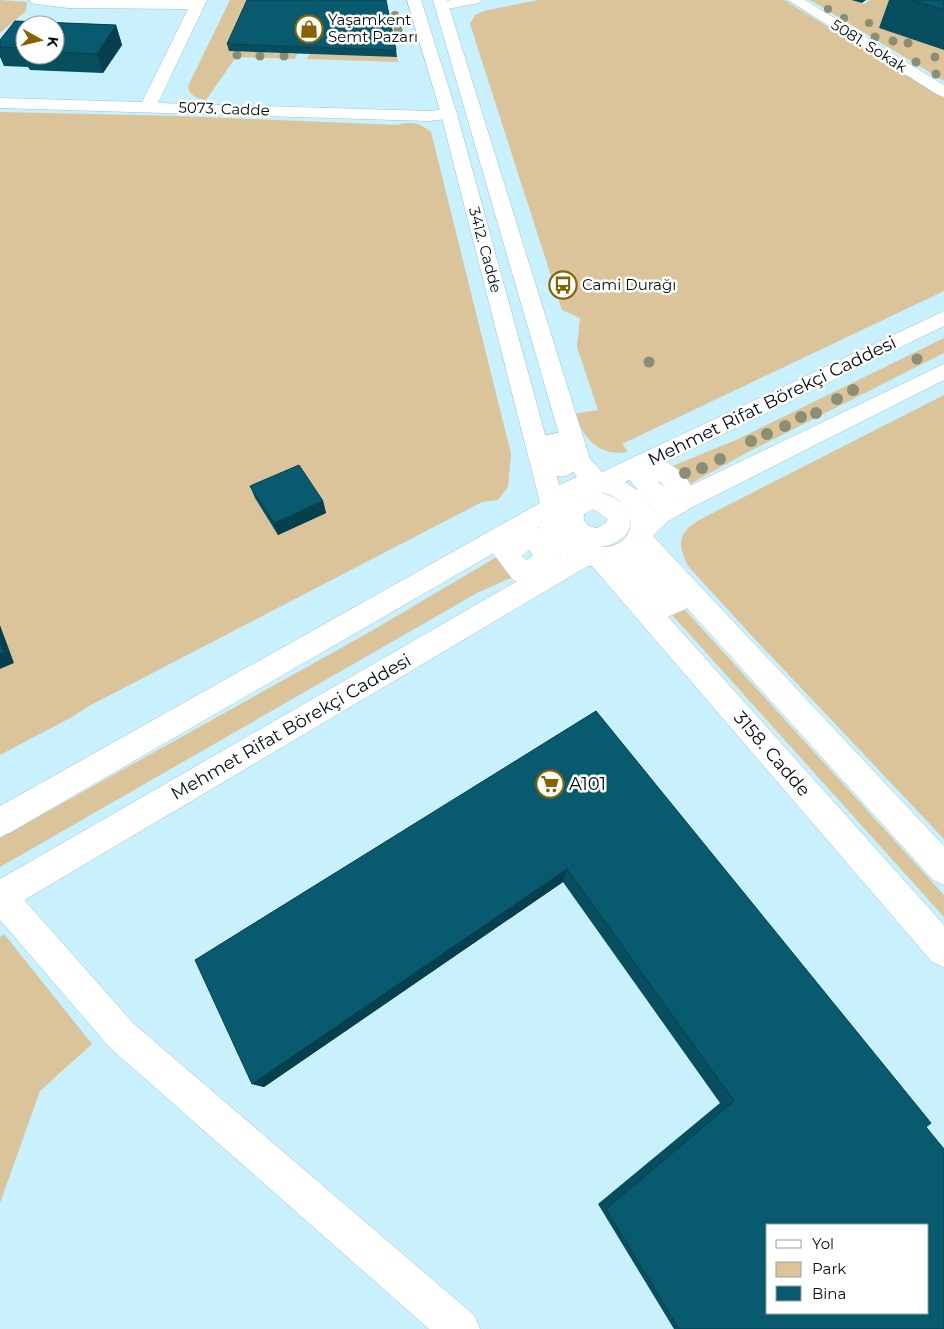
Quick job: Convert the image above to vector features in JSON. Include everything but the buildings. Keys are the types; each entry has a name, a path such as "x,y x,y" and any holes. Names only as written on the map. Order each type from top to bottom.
{"street":[{"name":"3412. Cadde","path":"414,0 449,114 557,511"},
{"path":"441,3 474,0"},
{"name":"5081. Sokak","path":"795,0 944,92"},
{"path":"40,6 199,2 148,107"},
{"name":"3412. Cadde","path":"441,3 579,462 599,484"},
{"name":"5073. Cadde","path":"0,103 429,116 474,111"},
{"name":"Mehmet Rifat Börekçi Caddesi","path":"599,484 944,318"},
{"path":"944,371 680,502 658,515 641,542 616,556 591,557 570,550 559,542 551,532 548,521 557,511 560,493 571,487 584,484 599,484 613,486 626,493 637,503 643,514 641,542 944,869"},
{"path":"0,822 557,511"},
{"name":"Mehmet Rifat Börekçi Caddesi","path":"1,897 591,557"},
{"name":"3158. Cadde","path":"591,557 944,950"},
{"path":"1,897 122,1036 460,1329"}],"green space":[{"path":"0,0 27,2 26,11 21,15 15,15 15,20 0,33"},
{"path":"230,0 257,0 229,51 297,54 295,59 236,57 206,100 197,98 190,93 188,86"},
{"path":"538,0 784,0 944,98 944,291 622,444 628,452 617,453 608,451 593,444 573,414 598,410 577,347 580,318 562,310 470,24 475,15 484,11"},
{"path":"810,0 851,0 864,4 870,0 933,0 879,28 944,50 944,81"},
{"path":"309,54 397,57 398,62 307,59"},
{"path":"0,112 179,116 398,125 411,123 427,129 431,132 511,454 508,487 498,500 482,502 89,706 0,755 0,669 14,663 0,625"},
{"path":"944,338 944,353 748,452 681,489 663,470 736,440"},
{"path":"944,395 944,839 688,566 682,552 681,541 690,526 697,521"},
{"path":"505,552 522,573 477,593 0,867 0,838 368,633"},
{"path":"677,601 944,895 944,917 665,607"},
{"path":"4,934 92,1044 40,1091 0,1203 0,937"}],"place":[{"name":"Yaşamkent Semt Pazarı","path":"309,29"},
{"name":"Cami Durağı","path":"563,285"},
{"name":"A101","path":"550,784"}]}
